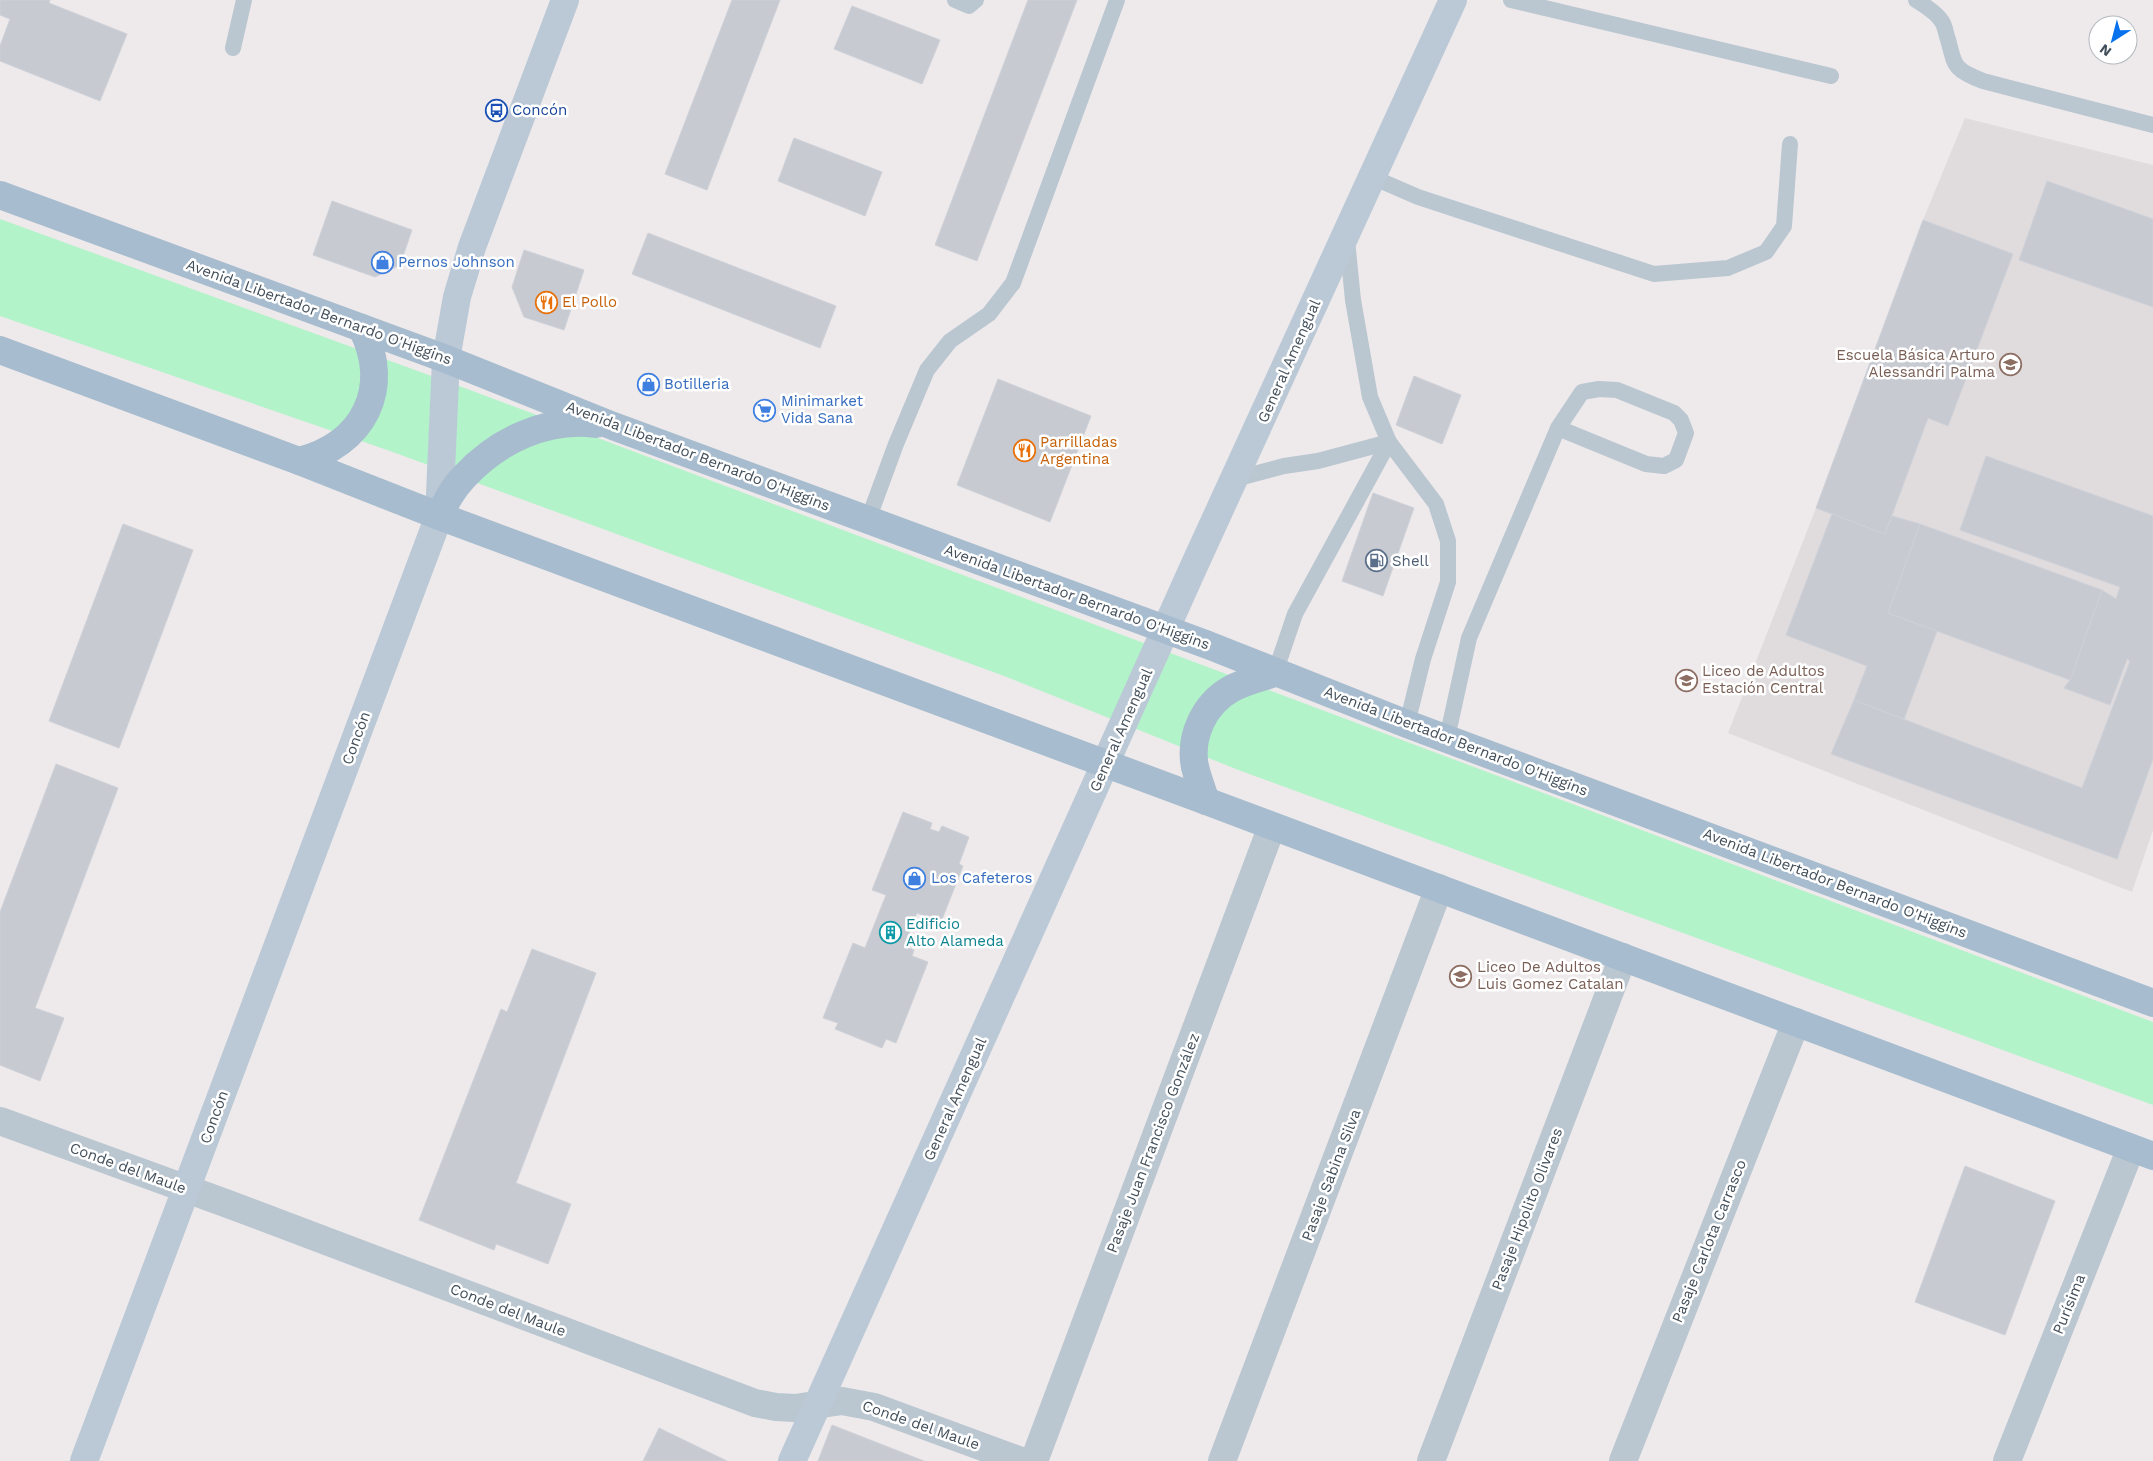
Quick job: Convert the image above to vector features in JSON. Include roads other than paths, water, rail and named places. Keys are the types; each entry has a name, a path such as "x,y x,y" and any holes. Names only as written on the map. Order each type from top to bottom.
{"main road":[{"name":"Avenida Libertador Bernardo O'Higgins","path":"0,195 446,359 613,426 1166,631 1407,724 2153,1003"},
{"path":"299,460 316,456 332,449 345,439 366,411 372,394 374,361 370,344 362,328"},
{"path":"0,350 299,460 439,516 1206,800 2142,1152"},
{"path":"439,516 462,478 497,448 519,436 565,424 589,423 613,426"},
{"path":"1206,800 1196,768 1194,754 1196,737 1201,721 1213,704 1230,689 1275,673"}],"street":[{"name":"Concón","path":"84,1461 439,516 446,359 457,297 472,247 565,0"},
{"name":"General Amengual","path":"792,1461 1105,763 1453,0"},
{"name":"Pasaje Juan Francisco González","path":"1034,1461 1272,826"},
{"name":"Pasaje Sabina Silva","path":"1222,1461 1439,888"},
{"name":"Pasaje Hipolito Olivares","path":"1431,1461 1623,957"},
{"name":"Pasaje Carlota Carrasco","path":"1623,1461 1796,1022"},
{"name":"Conde del Maule","path":"0,1121 755,1403 795,1408 842,1402 874,1407 1021,1461"},
{"name":"Purísima","path":"2007,1461 2142,1152"}],"lane":[{"path":"233,48 244,0"},
{"path":"955,0 969,6 976,0"},
{"path":"868,520 927,370 950,341 988,314 1013,283 1117,0"},
{"path":"1511,0 1830,76"},
{"path":"1916,0 1940,18 1950,45 1952,60 1958,69 1965,74 1983,81 2153,125"},
{"path":"1372,177 1418,197 1654,274 1728,268 1766,252 1784,226 1790,144"},
{"path":"1346,234 1353,300 1370,397 1389,442 1436,504 1448,541 1448,582 1423,659 1407,724"},
{"path":"1447,738 1469,638 1558,428 1582,392 1600,389 1617,390 1674,413 1681,420 1686,433 1676,460 1664,466 1646,464 1558,428"},
{"path":"1235,479 1284,466 1318,461 1389,442"},
{"path":"1275,673 1296,614 1389,442"}],"place":[{"name":"Concón","path":"496,110"},
{"name":"Pernos Johnson","path":"382,262"},
{"name":"El Pollo","path":"546,302"},
{"name":"Escuela Básica Arturo Alessandri Palma","path":"2011,364"},
{"name":"Botilleria","path":"648,384"},
{"name":"Minimarket Vida Sana","path":"765,410"},
{"name":"Parrilladas Argentina","path":"1024,451"},
{"name":"Shell","path":"1376,561"},
{"name":"Liceo de Adultos Estación Central","path":"1686,680"},
{"name":"Los Cafeteros","path":"915,878"},
{"name":"Edificio Alto Alameda","path":"890,933"},
{"name":"Liceo De Adultos Luis Gomez Catalan","path":"1461,976"}]}
